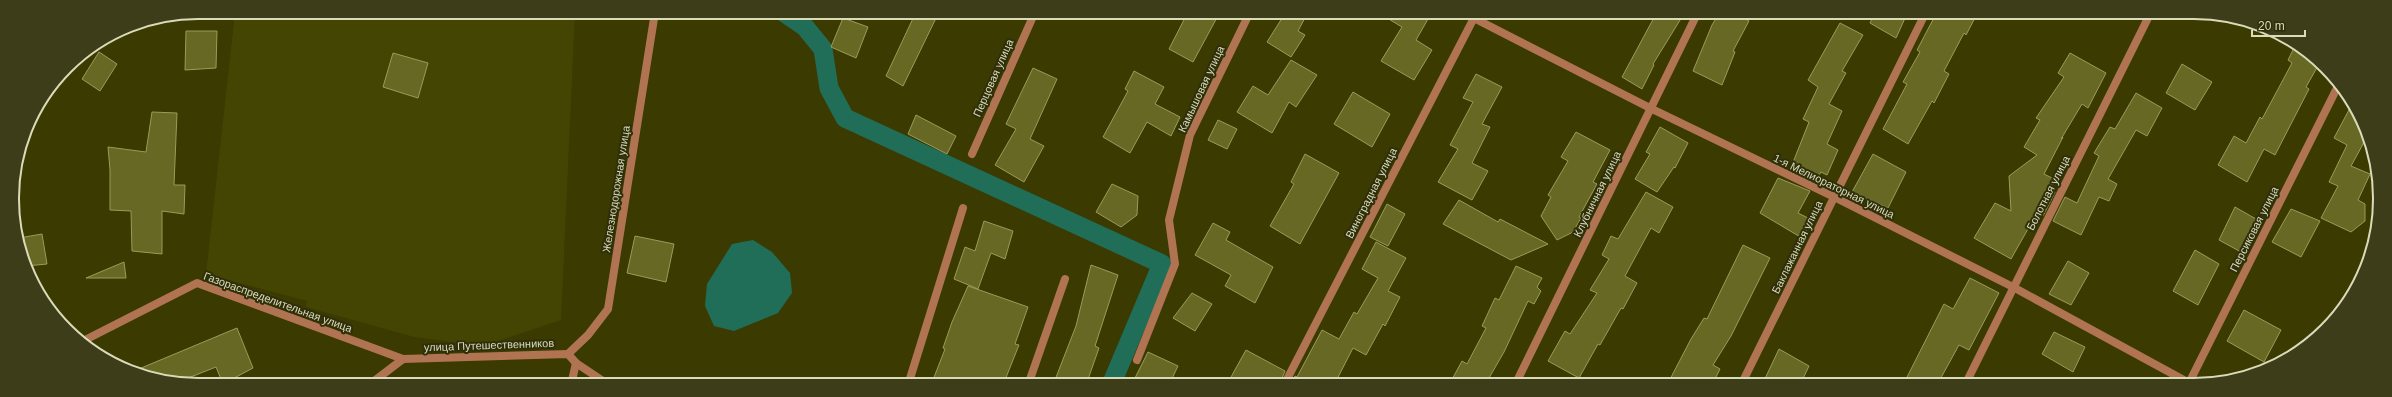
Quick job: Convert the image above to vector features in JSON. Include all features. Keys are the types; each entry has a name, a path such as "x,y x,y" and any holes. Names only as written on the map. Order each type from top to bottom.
{"street":[{"name":"Железнодорожная улица","path":"568,354 588,335 608,309 654,19"},
{"name":"Перцовая улица","path":"972,154 1032,19"},
{"name":"Камышовая улица","path":"1137,360 1175,264 1169,220 1190,135 1247,19"},
{"name":"Виноградная улица","path":"1288,378 1474,19"},
{"name":"1-я Мелиораторная улица","path":"1483,19 1652,109 1834,197 2013,288 2179,378"},
{"name":"Клубничная улица","path":"1518,378 1652,109 1695,19"},
{"name":"Баклажанная улица","path":"1744,378 1923,19"},
{"name":"Болотная улица","path":"1968,378 2148,19"},
{"name":"Персиковая улица","path":"2193,378 2336,89"},
{"path":"910,378 963,208"},
{"path":"1030,378 1065,279"},
{"name":"Газораспределительная улица","path":"86,338 197,283 403,359"},
{"name":"улица Путешественников","path":"403,359 568,354 576,363 598,378"},
{"path":"378,378 403,359"},
{"path":"573,378 576,363"}],"shaded area":[{"path":"232,19 575,19 561,320 483,346 414,337 306,307 307,301 206,274 234,22"},
{"path":"753,240 772,252 790,273 792,293 778,313 734,331 714,326 705,306 707,284 732,244"}],"building":[{"path":"843,19 868,27 856,58 831,47"},
{"path":"913,19 936,19 903,86 886,76"},
{"path":"1184,19 1216,19 1193,62 1169,49"},
{"path":"1282,19 1304,19 1298,31 1305,35 1291,57 1267,42"},
{"path":"1389,19 1428,19 1416,40 1432,50 1414,80 1381,61 1402,27"},
{"path":"1653,19 1681,19 1653,64 1654,65 1642,89 1622,77"},
{"path":"1716,19 1745,19 1749,21 1733,51 1735,52 1722,85 1693,71"},
{"path":"1872,19 1905,19 1896,38 1870,23"},
{"path":"1933,19 1974,19 1966,35 1964,33 1944,71 1949,74 1934,103 1932,101 1908,144 1883,129 1907,84 1903,82 1920,52 1917,50"},
{"path":"1840,23 1863,35 1842,71 1846,73 1829,104 1842,111 1827,144 1838,150 1827,175 1821,172 1815,182 1790,170 1809,122 1803,119 1818,87 1808,80"},
{"path":"186,31 217,31 216,68 185,70"},
{"path":"2293,49 2316,68 2306,87 2309,89 2275,155 2264,149 2247,182 2218,165 2234,136 2246,143 2260,117 2262,119 2292,63 2288,60"},
{"path":"99,52 117,64 100,91 82,79"},
{"path":"393,53 428,63 418,98 383,87"},
{"path":"2070,53 2106,73 2088,108 2082,104 2061,139 2063,137 2044,174 2054,179 2050,189 2055,192 2043,216 2037,213 2011,259 1974,238 1995,203 2011,211 2009,176 2037,155 2024,147 2040,120 2036,118 2064,77 2058,73"},
{"path":"1291,60 1317,75 1296,107 1289,102 1272,133 1237,112 1253,86 1268,95"},
{"path":"2182,64 2212,82 2195,110 2166,93"},
{"path":"1033,68 1057,79 1030,139 1044,146 1024,182 995,165 1016,129 1006,124"},
{"path":"1134,71 1164,87 1155,104 1180,117 1171,136 1147,122 1130,153 1103,137 1128,91 1125,89"},
{"path":"1476,74 1502,87 1482,124 1490,127 1472,163 1488,171 1472,200 1438,182 1458,149 1450,145 1473,102 1463,98"},
{"path":"1353,92 1390,114 1372,147 1334,124"},
{"path":"2136,93 2162,108 2147,136 2136,130 2108,179 2117,184 2109,201 2099,197 2081,235 2053,221 2065,197 2077,203 2099,156 2094,153 2110,127 2115,129"},
{"path":"2349,109 2364,143 2351,166 2370,174 2358,200 2365,204 2365,221 2351,232 2321,218 2338,186 2329,182 2347,145 2334,138"},
{"path":"152,112 177,113 174,185 185,185 184,214 162,211 162,254 132,251 131,211 110,210 110,170 108,147 146,152"},
{"path":"916,115 956,136 947,154 908,134"},
{"path":"1218,120 1237,129 1227,149 1208,140"},
{"path":"1660,127 1688,143 1675,168 1674,167 1657,192 1635,179 1650,154 1646,152"},
{"path":"1576,132 1610,150 1593,182 1597,184 1579,217 1581,218 1573,232 1557,240 1541,216 1551,197 1548,195 1568,161 1561,157"},
{"path":"1305,154 1339,173 1300,244 1270,226 1294,184 1291,182"},
{"path":"1873,154 1906,172 1888,208 1852,192"},
{"path":"1778,178 1810,191 1798,213 1812,220 1802,238 1760,213"},
{"path":"1112,184 1138,196 1137,215 1121,227 1096,212"},
{"path":"1646,192 1673,207 1659,233 1651,228 1625,276 1637,283 1623,309 1621,308 1600,345 1598,344 1579,378 1548,361 1565,331 1570,334 1597,293 1590,290 1609,259 1602,255 1611,236 1618,239"},
{"path":"1459,200 1498,222 1500,219 1548,244 1511,260 1443,224"},
{"path":"1387,204 1405,214 1388,246 1370,237"},
{"path":"2235,207 2256,219 2241,252 2219,240"},
{"path":"2291,209 2320,221 2301,257 2272,242"},
{"path":"984,221 1013,231 1005,259 991,253 978,289 954,279 965,247 975,251"},
{"path":"1213,223 1230,232 1226,240 1273,267 1255,303 1225,286 1231,275 1195,255"},
{"path":"42,234 47,264 32,265 23,237"},
{"path":"635,236 674,244 666,282 627,273"},
{"path":"1376,242 1406,258 1388,291 1400,297 1385,326 1383,324 1366,355 1353,348 1338,378 1294,378 1295,376 1297,377 1322,330 1339,339 1354,312 1357,314 1378,278 1362,269"},
{"path":"1743,245 1770,258 1731,336 1713,365 1720,369 1716,378 1671,378 1691,339 1704,318 1707,319"},
{"path":"2195,250 2219,264 2198,305 2173,291"},
{"path":"2068,261 2089,273 2071,305 2049,294"},
{"path":"124,262 126,278 86,278"},
{"path":"1091,265 1118,275 1095,346 1099,348 1088,378 1056,378 1076,326"},
{"path":"1516,266 1542,278 1537,287 1541,291 1534,304 1528,301 1504,352 1489,378 1453,378 1462,361 1467,364 1486,328 1482,326 1495,298 1499,300"},
{"path":"1970,278 1999,293 1969,350 1959,345 1941,378 1907,378 1944,304 1953,309"},
{"path":"968,286 1028,307 1015,344 1019,345 1006,378 934,378 945,349 943,348 952,322"},
{"path":"1192,293 1212,304 1195,331 1173,318"},
{"path":"2244,310 2281,330 2264,362 2227,341"},
{"path":"237,328 253,368 234,378 221,378 216,367 188,378 163,375 141,368"},
{"path":"2054,332 2085,347 2073,372 2042,354"},
{"path":"1779,349 1809,366 1803,378 1765,378"},
{"path":"1246,350 1285,371 1282,378 1231,377"},
{"path":"1148,352 1178,366 1172,378 1135,378"}],"waterway":[{"path":"793,19 805,27 823,49 829,88 845,118 1162,264 1114,378"}]}
